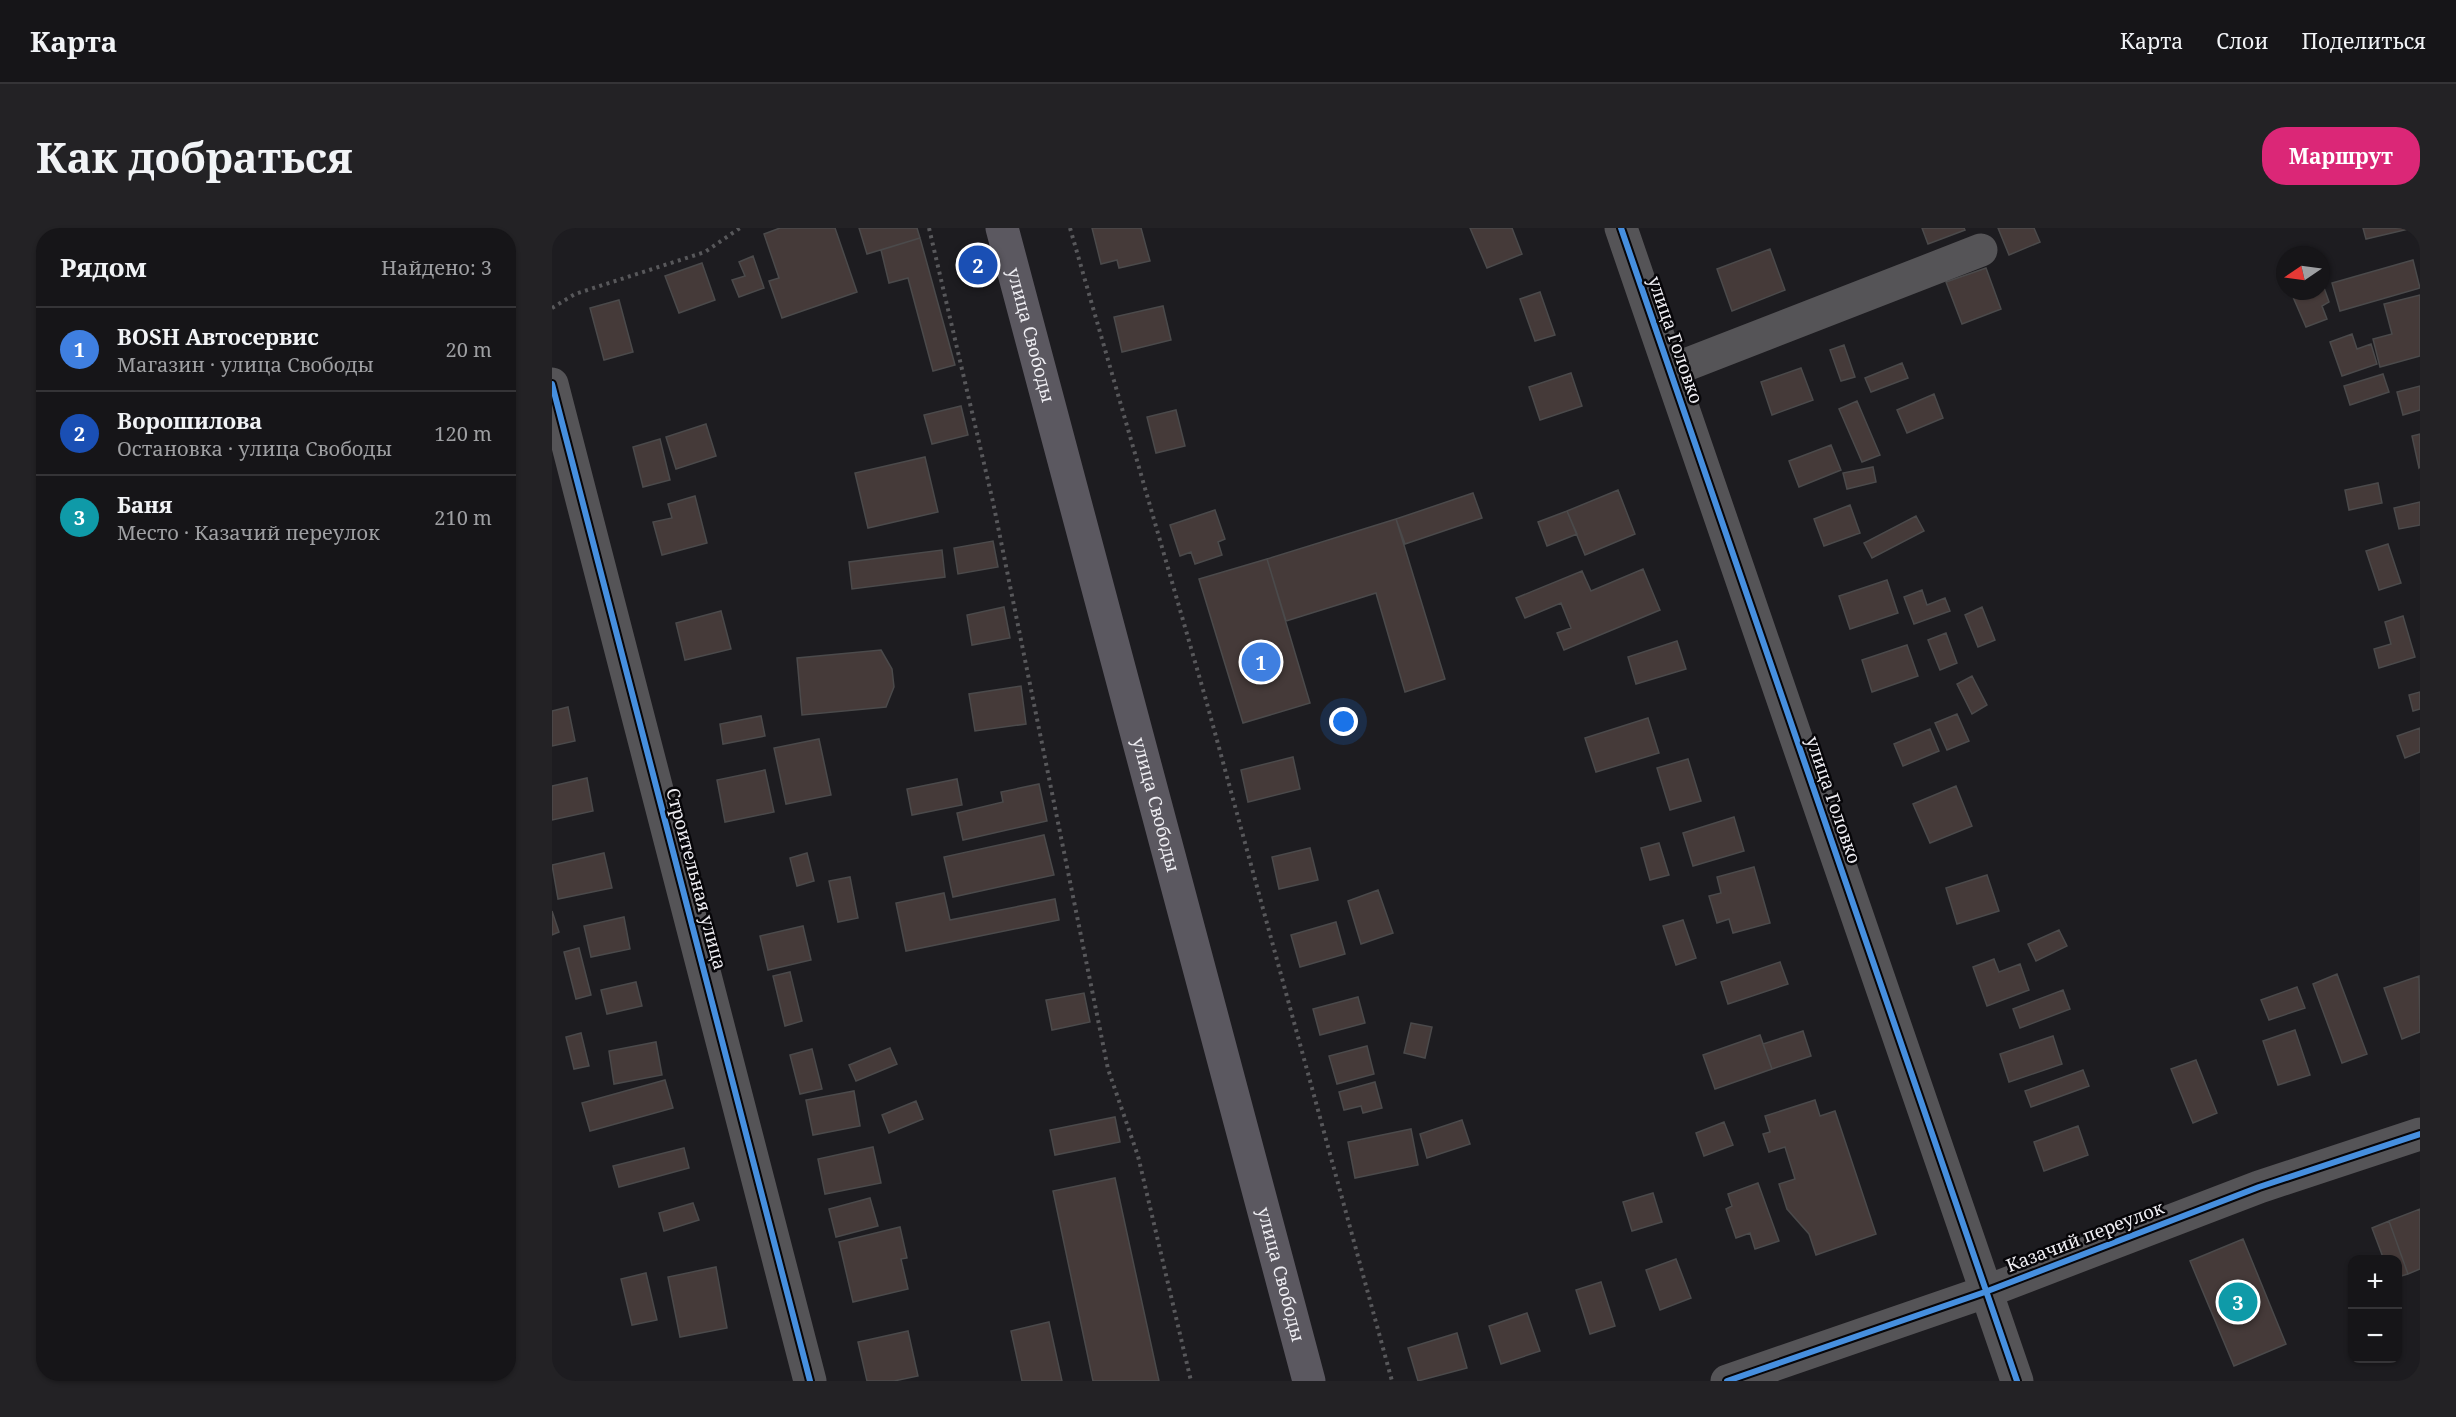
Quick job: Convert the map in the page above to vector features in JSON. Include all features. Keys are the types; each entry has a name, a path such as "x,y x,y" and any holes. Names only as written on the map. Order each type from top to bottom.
{"main road":[{"name":"улица Свободы","path":"1002,228 1310,1381"}],"street":[{"name":"улица Головко","path":"1621,228 2017,1381"},
{"path":"1670,371 1981,250"},
{"name":"Строительная улица","path":"552,384 810,1381"},
{"name":"Казачий переулок","path":"1727,1381 1985,1292 2259,1187 2420,1134"}],"path":[{"path":"552,308 575,294 705,252 740,228"},
{"path":"929,228 993,502 1108,1069 1138,1156 1191,1381"},
{"path":"1070,228 1209,712 1392,1381"}],"building":[{"path":"780,228 835,228 857,292 782,318 769,281 779,278 764,234"},
{"path":"859,228 917,228 920,238 867,254"},
{"path":"1092,228 1141,228 1150,261 1119,268 1117,260 1101,264"},
{"path":"1470,228 1512,228 1522,254 1487,268"},
{"path":"1922,228 1964,228 1965,230 1928,244"},
{"path":"1998,228 2034,228 2040,242 2009,255"},
{"path":"2363,228 2409,228 2409,229 2366,239"},
{"path":"920,238 955,365 933,371 908,278 889,283 881,250"},
{"path":"1770,249 1785,290 1732,311 1717,269"},
{"path":"753,256 764,288 739,297 732,280 745,276 739,262"},
{"path":"2413,260 2420,288 2340,311 2332,283"},
{"path":"702,263 715,300 679,313 665,276"},
{"path":"1986,268 2001,309 1962,324 1946,282"},
{"path":"1540,292 1555,335 1535,341 1520,299"},
{"path":"2420,295 2420,356 2380,367 2373,339 2392,334 2384,304"},
{"path":"619,300 633,352 604,360 590,308"},
{"path":"2294,300 2328,300 2329,302 2322,306 2327,319 2306,327"},
{"path":"1163,306 1171,340 1122,352 1114,317"},
{"path":"2352,334 2357,349 2371,344 2377,364 2342,376 2330,342"},
{"path":"1844,345 1855,377 1841,381 1830,350"},
{"path":"1902,363 1908,378 1871,392 1865,378"},
{"path":"1801,368 1813,400 1772,415 1761,382"},
{"path":"1571,373 1582,406 1540,420 1529,387"},
{"path":"2383,374 2389,392 2350,405 2344,386"},
{"path":"2420,386 2420,410 2403,415 2397,392"},
{"path":"1934,394 1943,418 1907,433 1897,410"},
{"path":"1857,401 1880,455 1862,462 1839,409"},
{"path":"961,406 968,435 932,444 924,415"},
{"path":"1176,410 1185,446 1156,453 1147,417"},
{"path":"706,424 716,456 676,469 666,437"},
{"path":"2420,434 2420,467 2419,468 2412,436"},
{"path":"660,439 670,480 643,487 633,447"},
{"path":"1831,445 1841,470 1799,487 1789,461"},
{"path":"925,457 938,512 868,528 855,473"},
{"path":"1873,467 1876,482 1847,489 1843,473"},
{"path":"2378,483 2382,503 2349,510 2345,490"},
{"path":"1618,490 1635,534 1585,555 1567,511"},
{"path":"1473,493 1482,518 1405,544 1396,519"},
{"path":"695,496 707,543 662,555 653,522 672,518 668,504"},
{"path":"2420,502 2420,525 2399,529 2394,508"},
{"path":"1850,505 1860,533 1824,546 1814,519"},
{"path":"1215,510 1225,539 1218,542 1222,555 1195,564 1191,552 1180,556 1170,525"},
{"path":"1567,511 1577,534 1547,546 1538,522"},
{"path":"1916,516 1924,531 1872,558 1864,543"},
{"path":"1396,519 1445,679 1405,692 1376,593 1286,621 1267,559"},
{"path":"993,541 998,567 958,574 954,548"},
{"path":"2388,544 2401,583 2379,590 2366,551"},
{"path":"942,550 945,577 852,589 849,562"},
{"path":"1267,559 1310,703 1243,723 1199,579"},
{"path":"1643,569 1660,610 1564,650 1557,633 1571,628 1561,603 1525,618 1516,598 1582,571 1591,591"},
{"path":"1887,580 1898,613 1850,629 1839,596"},
{"path":"1922,590 1927,605 1945,598 1950,611 1914,624 1904,597"},
{"path":"1004,607 1010,638 972,645 967,615"},
{"path":"1982,607 1995,640 1978,647 1965,615"},
{"path":"721,611 731,649 685,660 676,623"},
{"path":"2403,616 2415,657 2379,668 2374,649 2391,644 2385,622"},
{"path":"1946,633 1957,663 1940,670 1928,640"},
{"path":"1677,641 1686,669 1636,684 1628,657"},
{"path":"1907,645 1918,676 1872,692 1862,660"},
{"path":"881,650 892,669 894,687 886,707 802,715 797,658"},
{"path":"1972,676 1987,705 1972,714 1957,684"},
{"path":"1021,686 1026,724 975,731 969,694"},
{"path":"2420,692 2420,709 2413,711 2409,695"},
{"path":"568,707 575,741 552,746 552,711"},
{"path":"1957,714 1969,741 1947,750 1935,723"},
{"path":"761,716 765,736 723,744 720,724"},
{"path":"1648,718 1659,753 1596,772 1585,738"},
{"path":"2420,728 2420,752 2405,758 2397,736"},
{"path":"1930,729 1939,751 1903,766 1894,744"},
{"path":"819,739 831,795 786,804 774,748"},
{"path":"1293,757 1300,789 1248,802 1241,770"},
{"path":"1688,759 1701,801 1670,810 1657,768"},
{"path":"765,770 774,812 725,822 717,780"},
{"path":"587,778 593,811 552,820 552,786"},
{"path":"957,779 962,805 912,815 907,789"},
{"path":"1039,784 1047,821 963,840 957,813 1003,802 1001,792"},
{"path":"1956,786 1972,826 1930,843 1913,804"},
{"path":"1734,817 1744,851 1693,866 1683,833"},
{"path":"1044,835 1054,875 953,897 944,857"},
{"path":"1659,843 1669,875 1650,880 1641,848"},
{"path":"1310,848 1318,880 1279,889 1272,857"},
{"path":"604,853 612,888 558,899 552,865"},
{"path":"807,853 814,881 797,886 790,858"},
{"path":"1754,867 1770,923 1733,933 1729,919 1717,923 1709,896 1721,893 1717,877"},
{"path":"1987,875 1999,911 1957,924 1946,888"},
{"path":"850,877 858,918 838,922 829,881"},
{"path":"1378,890 1393,933 1361,944 1348,901"},
{"path":"944,893 950,920 1055,899 1059,920 906,951 896,903"},
{"path":"552,911 559,932 552,935"},
{"path":"624,917 630,949 591,957 584,926"},
{"path":"1683,920 1696,958 1676,965 1663,926"},
{"path":"1336,922 1345,954 1300,967 1291,935"},
{"path":"803,926 811,960 768,970 760,936"},
{"path":"2059,930 2067,946 2036,961 2028,944"},
{"path":"579,948 591,995 576,999 564,952"},
{"path":"1994,959 1999,972 2020,964 2029,990 1987,1006 1973,967"},
{"path":"1780,962 1788,984 1728,1004 1721,982"},
{"path":"790,972 802,1021 785,1026 773,976"},
{"path":"2337,974 2367,1054 2342,1063 2313,984"},
{"path":"2419,976 2420,1032 2402,1039 2384,988"},
{"path":"636,982 642,1006 607,1014 601,990"},
{"path":"2297,987 2305,1008 2269,1020 2261,1000"},
{"path":"2063,990 2070,1009 2020,1028 2013,1009"},
{"path":"1084,993 1090,1022 1052,1030 1046,1000"},
{"path":"1358,997 1365,1023 1320,1035 1313,1009"},
{"path":"1411,1023 1432,1027 1425,1058 1404,1053"},
{"path":"2295,1030 2310,1075 2278,1085 2263,1041"},
{"path":"1803,1031 1811,1056 1772,1069 1763,1044"},
{"path":"581,1033 589,1066 574,1069 566,1037"},
{"path":"1760,1035 1772,1069 1715,1089 1703,1055"},
{"path":"2053,1036 2062,1064 2009,1082 2000,1054"},
{"path":"656,1042 662,1075 614,1084 609,1051"},
{"path":"1367,1046 1374,1074 1337,1084 1329,1056"},
{"path":"890,1048 897,1064 856,1081 849,1065"},
{"path":"812,1049 822,1089 800,1094 790,1055"},
{"path":"2196,1060 2217,1113 2193,1123 2171,1069"},
{"path":"2083,1070 2089,1086 2031,1107 2025,1091"},
{"path":"665,1080 673,1108 590,1131 582,1103"},
{"path":"1375,1082 1382,1108 1363,1113 1361,1106 1344,1110 1339,1092"},
{"path":"854,1091 860,1126 813,1135 806,1100"},
{"path":"1815,1100 1820,1116 1835,1111 1876,1234 1816,1255 1809,1234 1787,1209 1779,1184 1795,1179 1785,1147 1769,1152 1763,1134 1770,1132 1765,1116"},
{"path":"916,1101 923,1119 889,1133 882,1115"},
{"path":"1115,1117 1120,1142 1055,1155 1050,1130"},
{"path":"1462,1120 1470,1144 1427,1158 1420,1134"},
{"path":"1724,1122 1733,1145 1704,1156 1696,1133"},
{"path":"2078,1126 2088,1155 2044,1171 2034,1142"},
{"path":"1411,1129 1418,1165 1355,1178 1348,1142"},
{"path":"873,1147 881,1183 825,1194 818,1159"},
{"path":"684,1148 689,1168 619,1187 613,1166"},
{"path":"1115,1178 1159,1381 1093,1381 1053,1191"},
{"path":"1758,1183 1779,1241 1755,1249 1750,1233 1736,1238 1726,1209 1732,1206 1728,1194"},
{"path":"1653,1193 1662,1222 1632,1231 1623,1202"},
{"path":"870,1198 878,1226 836,1237 829,1209"},
{"path":"693,1203 699,1220 664,1231 659,1213"},
{"path":"2420,1209 2420,1269 2408,1274 2389,1221"},
{"path":"2389,1221 2401,1255 2382,1255 2372,1228"},
{"path":"900,1227 907,1258 901,1259 908,1289 853,1302 839,1242"},
{"path":"2243,1239 2286,1344 2234,1366 2190,1261"},
{"path":"2402,1257 2408,1274 2402,1276"},
{"path":"1676,1259 1691,1298 1660,1310 1646,1270"},
{"path":"716,1267 727,1328 680,1337 668,1277"},
{"path":"646,1273 657,1320 632,1325 621,1279"},
{"path":"1601,1282 1615,1326 1590,1334 1576,1290"},
{"path":"1527,1313 1540,1351 1501,1364 1489,1326"},
{"path":"1049,1322 1062,1381 1022,1381 1011,1331"},
{"path":"908,1331 918,1376 894,1381 867,1381 858,1342"},
{"path":"1457,1333 1467,1368 1418,1381 1408,1348"}],"cycle path":[{"path":"1621,228 2017,1381"},
{"path":"552,384 810,1381"},
{"path":"1727,1381 1985,1292 2259,1187 2420,1134"}],"place":[{"name":"Ворошилова","path":"978,265"},
{"name":"BOSH Автосервис","path":"1261,662"},
{"name":"Баня","path":"2238,1302"}]}
